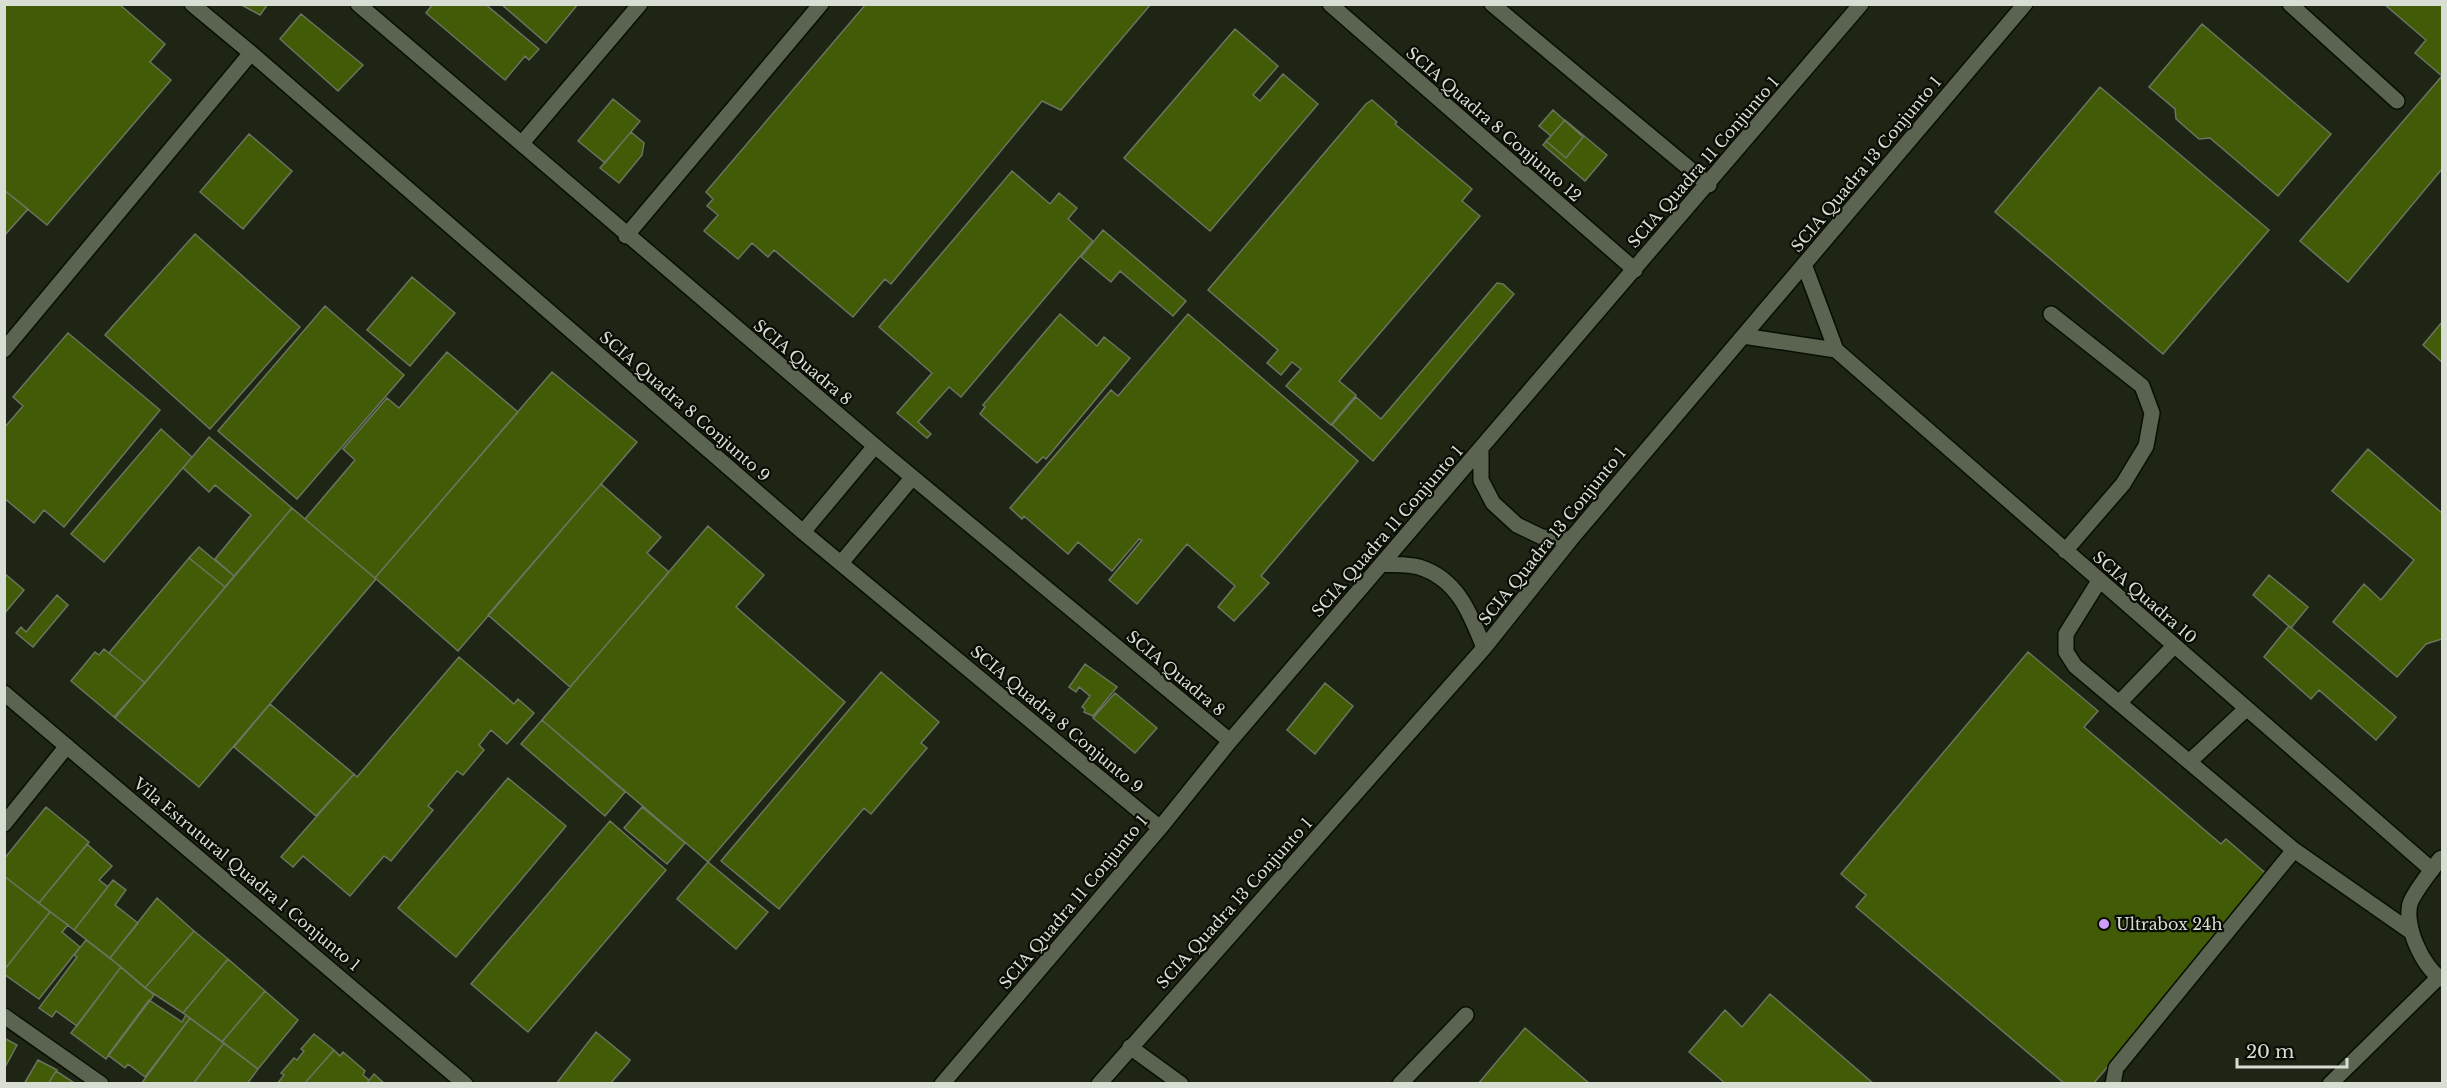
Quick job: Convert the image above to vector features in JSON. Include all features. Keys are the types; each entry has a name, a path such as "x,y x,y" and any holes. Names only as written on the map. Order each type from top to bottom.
{"street":[{"name":"SCIA Quadra 8 Conjunto 9","path":"192,4 803,532 1160,828"},
{"name":"SCIA Quadra 8","path":"358,4 522,143 626,236 912,478 1230,741"},
{"path":"522,143 640,4"},
{"path":"626,236 821,4"},
{"name":"SCIA Quadra 8 Conjunto 12","path":"1330,4 1635,270"},
{"path":"1492,4 1709,184"},
{"name":"SCIA Quadra 11 Conjunto 1","path":"942,1083 1160,828 1230,741 1861,4"},
{"name":"SCIA Quadra 13 Conjunto 1","path":"1099,1083 1484,648 1571,539 2025,4"},
{"path":"2290,4 2397,101"},
{"path":"4,350 251,53"},
{"name":"SCIA Quadra 10","path":"1804,264 1836,350 2432,870"},
{"path":"2051,314 2142,386 2152,413 2146,446 2123,484 2065,551"},
{"path":"1743,336 1836,350"},
{"path":"803,532 875,446"},
{"path":"1481,450 1481,480 1493,502 1517,525 1542,537 1571,539"},
{"path":"841,563 912,478"},
{"path":"1382,564 1419,567 1444,580 1469,609 1484,648"},
{"path":"2099,581 2066,634 2066,652 2075,666 2294,850 2410,931"},
{"path":"2119,703 2174,646"},
{"name":"Vila Estrutural Quadra 1 Conjunto 1","path":"4,693 465,1083"},
{"path":"2189,762 2246,710"},
{"path":"4,824 67,746"},
{"path":"2113,1083 2116,1068 2294,850"},
{"path":"2330,1083 2441,978 2423,957 2410,931 2410,903 2442,858"},
{"path":"1400,1083 1466,1015"},
{"path":"4,1016 101,1083"},
{"path":"1130,1047 1181,1083"}],"building":[{"path":"119,4 165,44 150,62 171,80 47,225 4,190 4,5"},
{"path":"240,4 268,4 260,15"},
{"path":"433,4 485,4 539,49 529,60 525,56 505,80 426,13"},
{"path":"501,4 578,4 546,43"},
{"path":"866,4 1151,4 1061,110 1042,101 891,284 885,279 853,317 774,250 768,257 752,243 738,259 704,231 718,215 707,206 713,199 706,192"},
{"path":"2384,4 2442,4 2442,76 2415,53 2426,40"},
{"path":"301,14 363,65 338,91 280,39"},
{"path":"2202,24 2331,134 2278,196 2210,138 2199,139 2176,119 2175,109 2149,87"},
{"path":"1235,29 1278,66 1253,95 1260,101 1283,74 1318,104 1210,231 1124,158"},
{"path":"2442,76 2442,169 2348,282 2300,241"},
{"path":"2100,87 2269,230 2163,354 1995,212"},
{"path":"613,99 640,121 605,163 578,141"},
{"path":"1372,100 1397,122 1395,124 1472,189 1462,201 1480,216 1339,381 1356,395 1331,425 1286,386 1301,369 1292,362 1281,375 1267,363 1278,350 1208,290 1366,104"},
{"path":"1553,110 1583,137 1566,158 1546,141 1551,136 1539,126"},
{"path":"1565,120 1607,155 1585,181 1543,145"},
{"path":"631,132 644,143 642,155 619,183 600,168"},
{"path":"249,134 292,171 243,229 200,192"},
{"path":"1012,171 1050,204 1059,193 1077,208 1068,219 1093,241 961,397 949,387 918,422 931,434 927,438 897,413 932,373 879,327"},
{"path":"4,190 28,209 4,236"},
{"path":"1103,230 1186,301 1173,316 1120,271 1111,282 1081,257"},
{"path":"195,234 300,327 210,429 105,335"},
{"path":"412,277 455,313 410,366 367,330"},
{"path":"1497,283 1503,284 1514,294 1373,461 1332,425 1356,397 1381,419"},
{"path":"325,306 404,375 297,499 218,431"},
{"path":"1060,314 1097,346 1104,337 1130,358 1046,459 1043,457 1037,463 980,414 985,407 983,405"},
{"path":"1188,314 1358,461 1261,576 1269,583 1234,621 1218,607 1235,586 1187,544 1137,604 1109,580 1142,540 1139,539 1112,571 1078,542 1068,554 1024,516 1022,519 1010,508 1111,390 1118,396"},
{"path":"2442,322 2442,362 2423,345"},
{"path":"68,333 160,410 64,527 44,510 34,523 4,498 4,428 23,406 13,397"},
{"path":"447,352 518,412 375,578 305,519 355,460 343,449 387,398 399,408"},
{"path":"552,372 637,442 458,651 375,578"},
{"path":"161,429 192,457 104,562 71,534"},
{"path":"209,437 292,508 234,576 215,559 251,515 215,485 209,492 183,468"},
{"path":"2368,449 2442,513 2442,639 2426,644 2397,677 2333,622 2364,584 2381,600 2414,560 2332,491"},
{"path":"601,484 661,537 647,553 669,572 570,687 488,615"},
{"path":"292,508 376,579 199,787 115,718"},
{"path":"708,526 764,575 736,607 845,702 708,862 542,720"},
{"path":"199,547 234,576 225,587 189,558"},
{"path":"189,558 225,587 145,683 109,653"},
{"path":"4,573 24,590 4,614"},
{"path":"2269,575 2308,607 2291,628 2253,595"},
{"path":"57,595 68,605 33,647 16,633 21,627 26,632"},
{"path":"2289,626 2396,717 2376,740 2319,690 2311,699 2264,657"},
{"path":"104,649 145,683 114,717 71,681 95,652 99,655"},
{"path":"2028,652 2098,711 2084,727 2221,844 2226,839 2270,877 2093,1084 2065,1084 1856,907 1866,895 1841,874"},
{"path":"459,657 514,704 518,699 534,713 507,744 491,730 479,745 484,750 463,775 457,771 428,806 433,810 391,861 384,856 350,896 303,856 293,867 281,857 354,774 357,777"},
{"path":"1085,664 1117,687 1093,716 1084,712 1085,709 1082,707 1090,696 1079,687 1076,692 1069,687"},
{"path":"881,672 939,722 921,743 927,748 871,814 864,808 779,909 721,861"},
{"path":"1325,683 1353,706 1315,754 1287,730"},
{"path":"1115,693 1157,728 1135,753 1093,718"},
{"path":"270,704 354,774 316,816 234,747"},
{"path":"542,720 625,792 605,816 521,744"},
{"path":"508,778 566,826 456,957 398,908"},
{"path":"46,807 89,842 39,903 4,876 4,859"},
{"path":"642,807 685,843 667,864 624,828"},
{"path":"610,821 666,870 528,1032 471,984"},
{"path":"87,844 112,866 99,880 108,887 74,930 39,903"},
{"path":"708,862 768,912 736,949 677,899"},
{"path":"4,876 50,912 4,970"},
{"path":"113,880 126,890 115,905 138,923 110,958 74,930"},
{"path":"157,898 194,931 145,988 110,958"},
{"path":"50,912 68,925 62,932 80,947 39,999 4,974 4,970"},
{"path":"194,931 228,959 183,1013 145,988"},
{"path":"86,940 121,967 77,1026 56,1011 52,1017 39,1008 77,957 74,955"},
{"path":"228,959 265,991 222,1042 183,1013"},
{"path":"121,967 154,995 106,1059 71,1033"},
{"path":"265,991 298,1020 258,1069 222,1042"},
{"path":"1770,994 1874,1084 1726,1084 1689,1052 1725,1010 1742,1027"},
{"path":"149,1000 182,1022 186,1015 190,1018 145,1077 128,1064 125,1068 108,1055"},
{"path":"190,1018 224,1043 193,1084 141,1084"},
{"path":"1525,1028 1590,1084 1478,1084"},
{"path":"596,1032 630,1060 628,1063 610,1084 556,1084"},
{"path":"314,1034 334,1050 304,1084 277,1084 284,1075 281,1073 294,1058 297,1060 304,1051 301,1049"},
{"path":"4,1038 17,1045 4,1069"},
{"path":"224,1043 258,1069 247,1084 193,1084"},
{"path":"334,1050 340,1056 343,1052 365,1071 363,1075 369,1080 366,1084 304,1084"},
{"path":"38,1060 57,1070 48,1084 24,1084"},
{"path":"56,1071 76,1084 48,1084"},
{"path":"374,1074 385,1084 366,1084"}],"place":[{"name":"Ultrabox 24h","path":"2104,924"}]}
